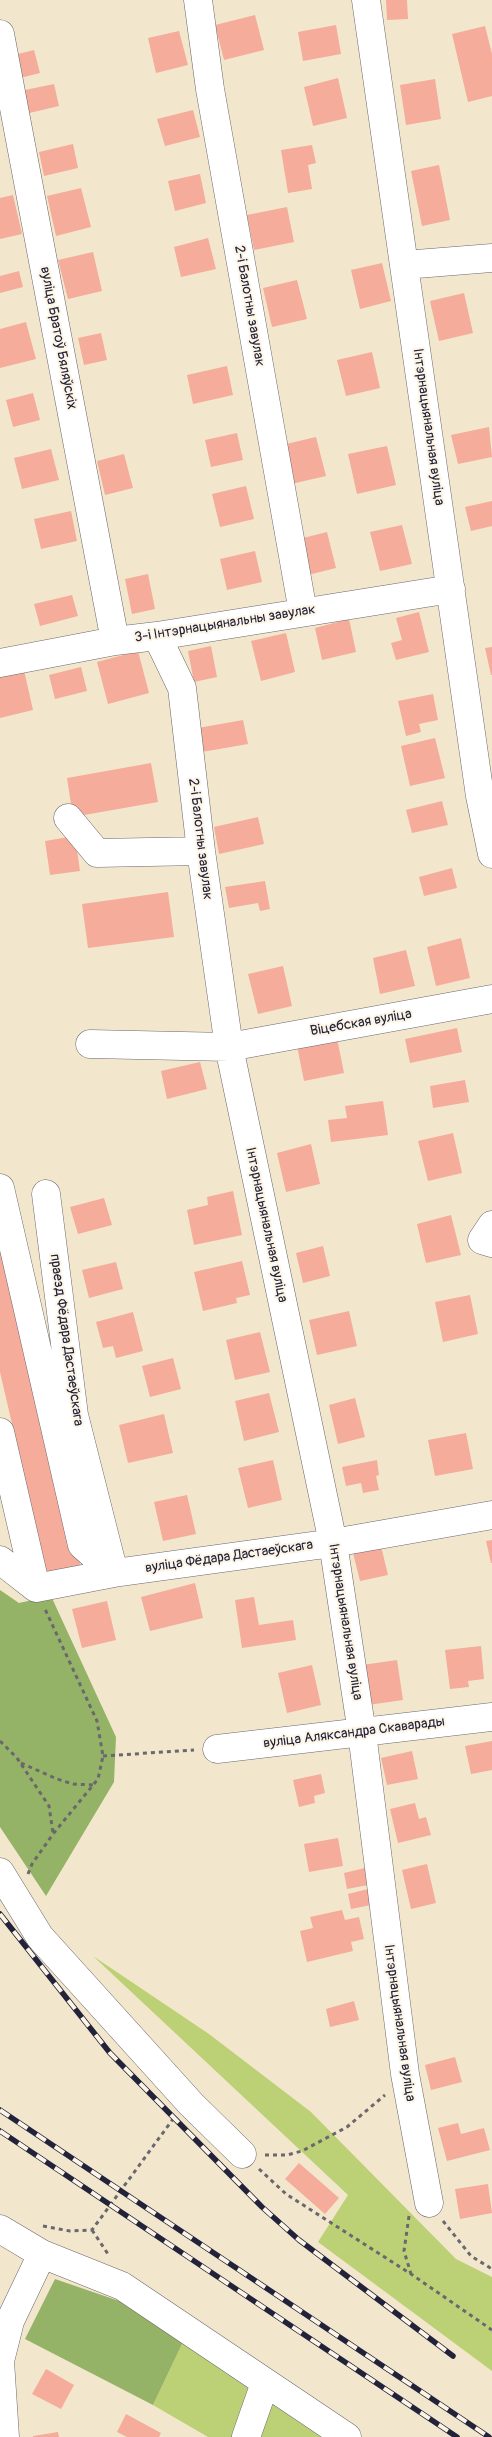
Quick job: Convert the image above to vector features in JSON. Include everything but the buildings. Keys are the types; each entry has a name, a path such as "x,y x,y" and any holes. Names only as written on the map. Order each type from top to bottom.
{"street":[{"name":"2-і Балотны завулак","path":"198,0 210,89 303,612"},
{"name":"Інтэрнацыянальная вуліца","path":"366,0 480,796 492,854"},
{"name":"вуліца Братоў Бяляўскіх","path":"0,34 115,641"},
{"path":"404,265 492,258"},
{"name":"3-і Інтэрнацыянальны завулак","path":"0,663 115,641 451,589"},
{"name":"2-і Балотны завулак","path":"157,636 182,688 201,851 229,1046"},
{"path":"68,818 97,852 201,851"},
{"name":"Віцебская вуліца","path":"90,1044 229,1046 492,999"},
{"name":"Інтэрнацыянальная вуліца","path":"229,1046 333,1543 362,1733 405,2074 419,2208"},
{"path":"0,1188 82,1545 114,1573"},
{"name":"праезд Фёдара Дастаеўскага","path":"46,1194 74,1415 114,1573"},
{"path":"492,1224 482,1240 492,1243"},
{"path":"0,1432 36,1588"},
{"name":"вуліца Фёдара Дастаеўскага","path":"36,1588 114,1573 333,1543 492,1515"},
{"path":"0,1560 36,1588"},
{"name":"вуліца Аляксандра Скаварады","path":"217,1749 492,1717"},
{"path":"0,1872 40,1937 190,2104 242,2154"},
{"path":"0,2229 42,2254 122,2286 347,2437"},
{"path":"5,2437 0,2361 10,2321 42,2254"},
{"path":"246,2437 265,2383"}],"path":[{"path":"19,1903 32,1864 53,1834 98,1779 103,1756 97,1721 62,1650 36,1588"},
{"path":"0,1741 20,1763 48,1806 53,1834"},
{"path":"103,1756 217,1749"},
{"path":"20,1763 56,1779 73,1784 94,1785"},
{"path":"242,2154 287,2155 302,2151 353,2122 382,2098 405,2074"},
{"path":"77,2230 92,2230 158,2139"},
{"path":"242,2154 286,2194 411,2274 492,2330"},
{"path":"411,2274 404,2251 419,2208 471,2256 492,2269"}],"green space":[{"path":"0,1590 19,1603 51,1596 116,1737 114,1782 46,1896 0,1827"},
{"path":"93,1956 209,2034 311,2112 456,2259 492,2277 492,2371 318,2242 348,2195"},
{"path":"55,2279 122,2302 183,2342 153,2405 25,2339"},
{"path":"183,2342 324,2437 208,2437 153,2405"}],"railway":[{"path":"0,1914 110,2053 262,2207 299,2240 453,2356"},
{"path":"0,2110 489,2437"},
{"path":"0,2131 457,2437"}]}
